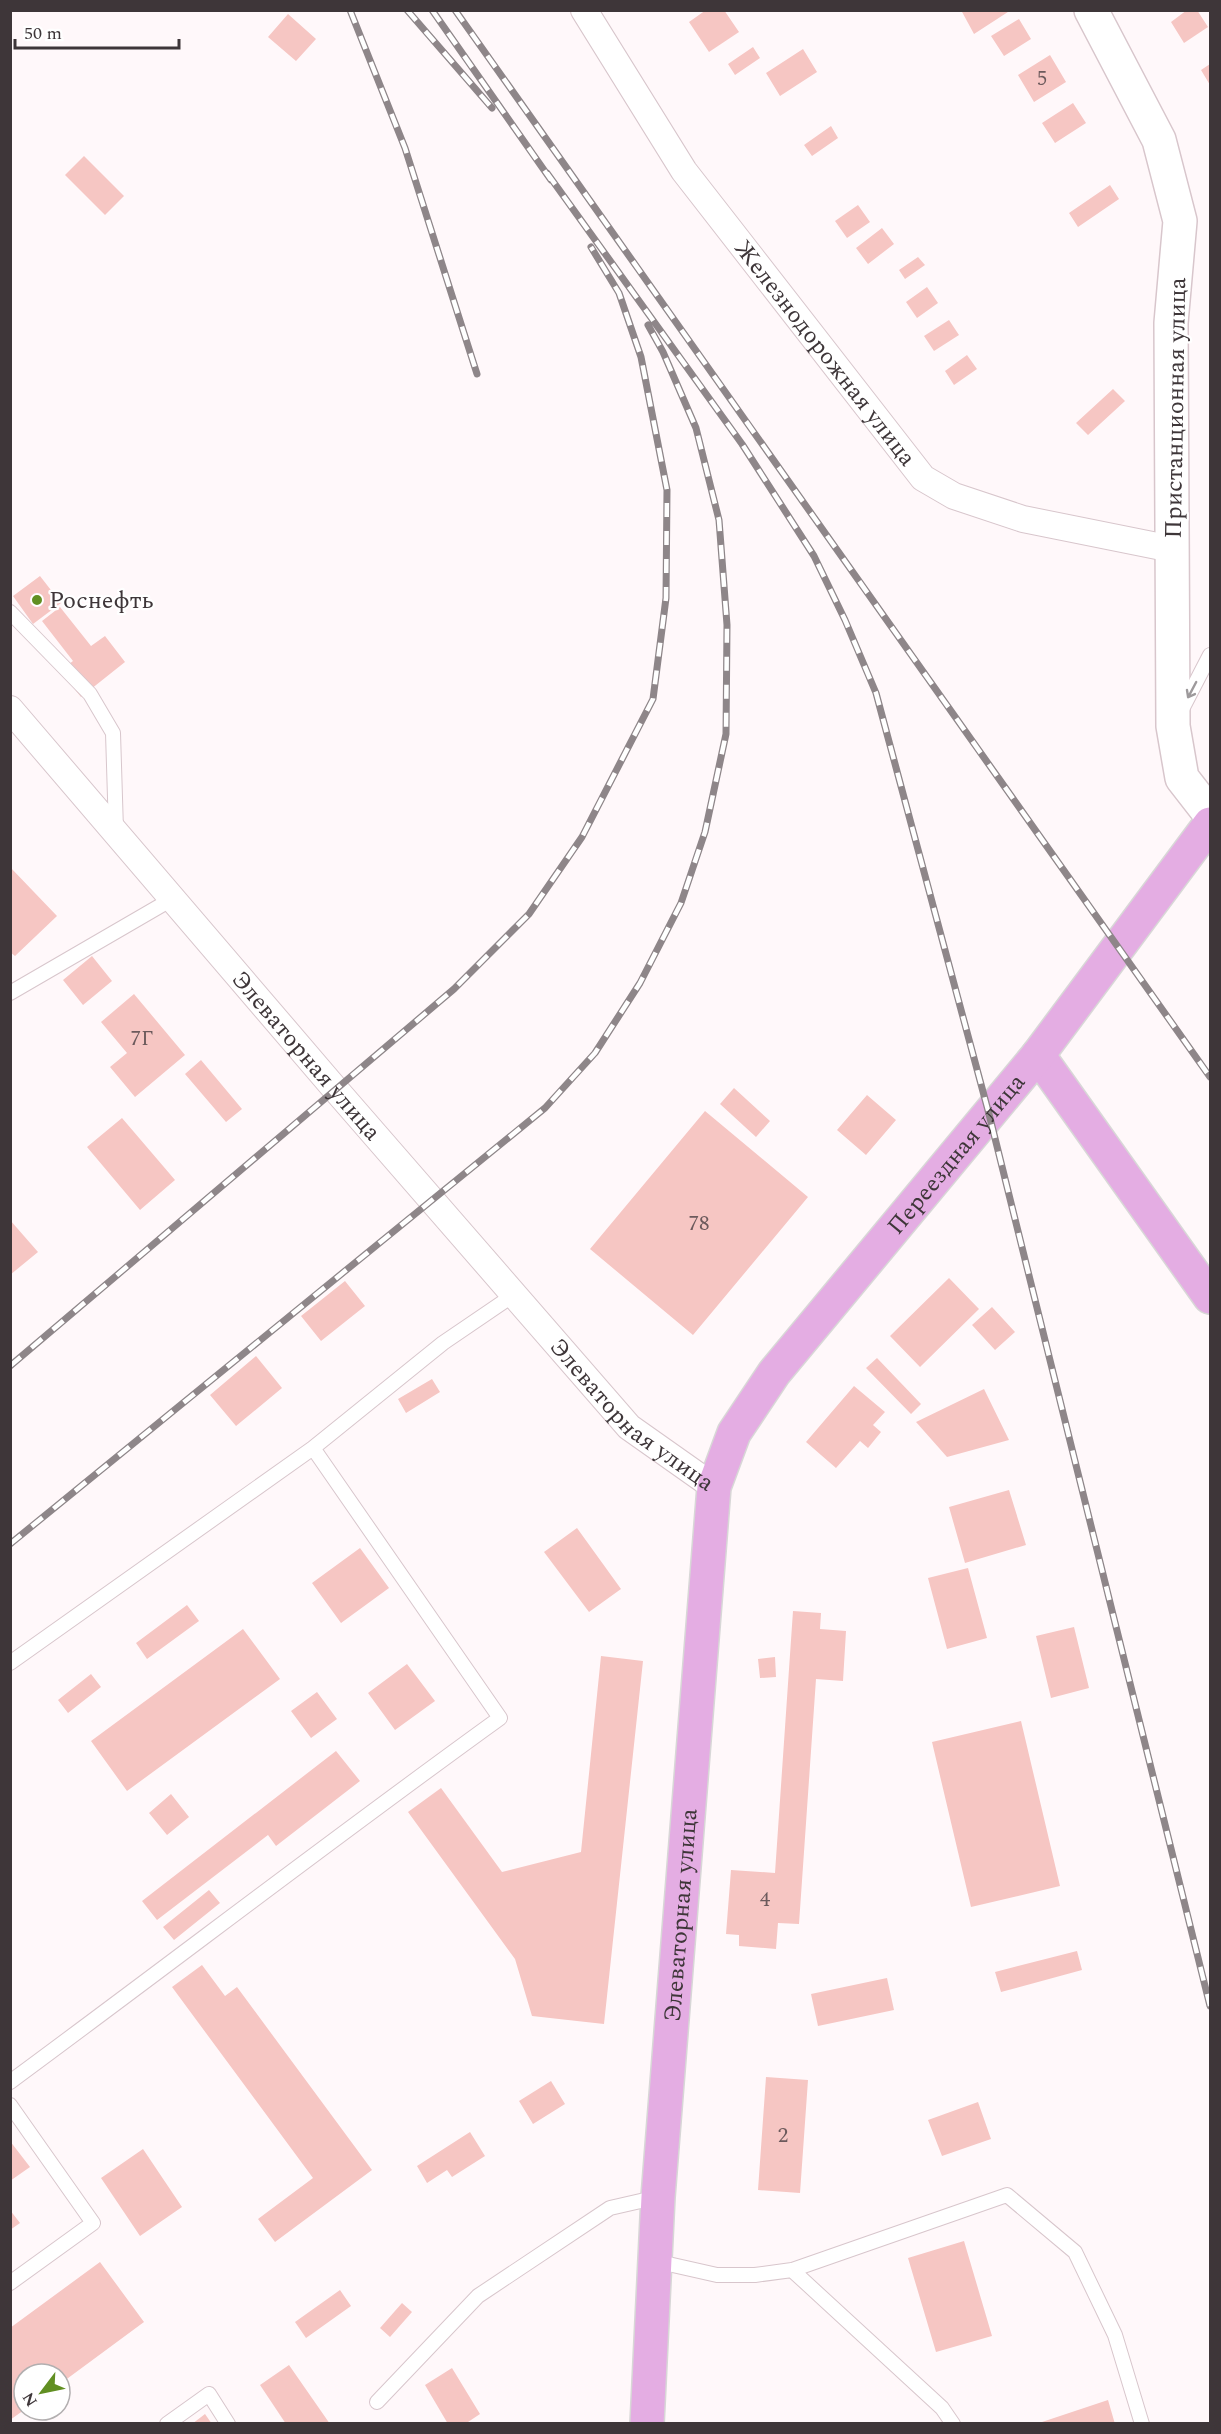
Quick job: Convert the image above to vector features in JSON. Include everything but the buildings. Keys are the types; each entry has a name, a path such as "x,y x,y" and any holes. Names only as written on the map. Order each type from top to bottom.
{"main road":[{"name":"Переездная улица","path":"714,1487 734,1433 774,1373 1038,1055 1210,824"},
{"path":"1038,1055 1210,1298"},
{"name":"Элеваторная улица","path":"646,2424 658,2197 714,1487"}],"street":[{"name":"Железнодорожная улица","path":"584,10 684,171 923,478 954,496 1023,519 1172,549"},
{"name":"Пристанционная улица","path":"1090,10 1159,140 1180,221 1171,323 1173,726 1182,778 1210,814"},
{"name":"Элеваторная улица","path":"10,709 116,835 629,1427 714,1487"}],"lane":[{"path":"10,612 90,694 114,733 116,835"},
{"path":"1173,726 1210,655"},
{"path":"10,993 172,898"},
{"path":"10,1663 313,1448 443,1344 515,1294"},
{"path":"10,2082 255,1901 359,1820 500,1718 313,1448"},
{"path":"10,2105 93,2223 10,2283"},
{"path":"655,2261 717,2275 755,2275 792,2270 1007,2194 1075,2252 1115,2335 1142,2424"},
{"path":"377,2402 478,2295 610,2208 658,2197"},
{"path":"792,2270 942,2408 954,2424"},
{"path":"167,2424 208,2394 228,2424"}],"railway":[{"path":"350,10 405,148 477,374"},
{"path":"407,10 492,108"},
{"path":"432,10 551,180"},
{"path":"455,10 1210,1077"},
{"path":"547,173 742,444 814,556 845,620 876,693 989,1114 1210,2006"},
{"path":"10,1366 454,989 529,914 582,837 653,699 666,598 667,490 641,357 619,293 591,247"},
{"path":"10,1544 545,1108 595,1053 640,983 681,903 705,832 726,734 727,625 719,520 696,428 663,352 648,325"}],"place":[{"name":"Роснефть","path":"37,600"}]}
